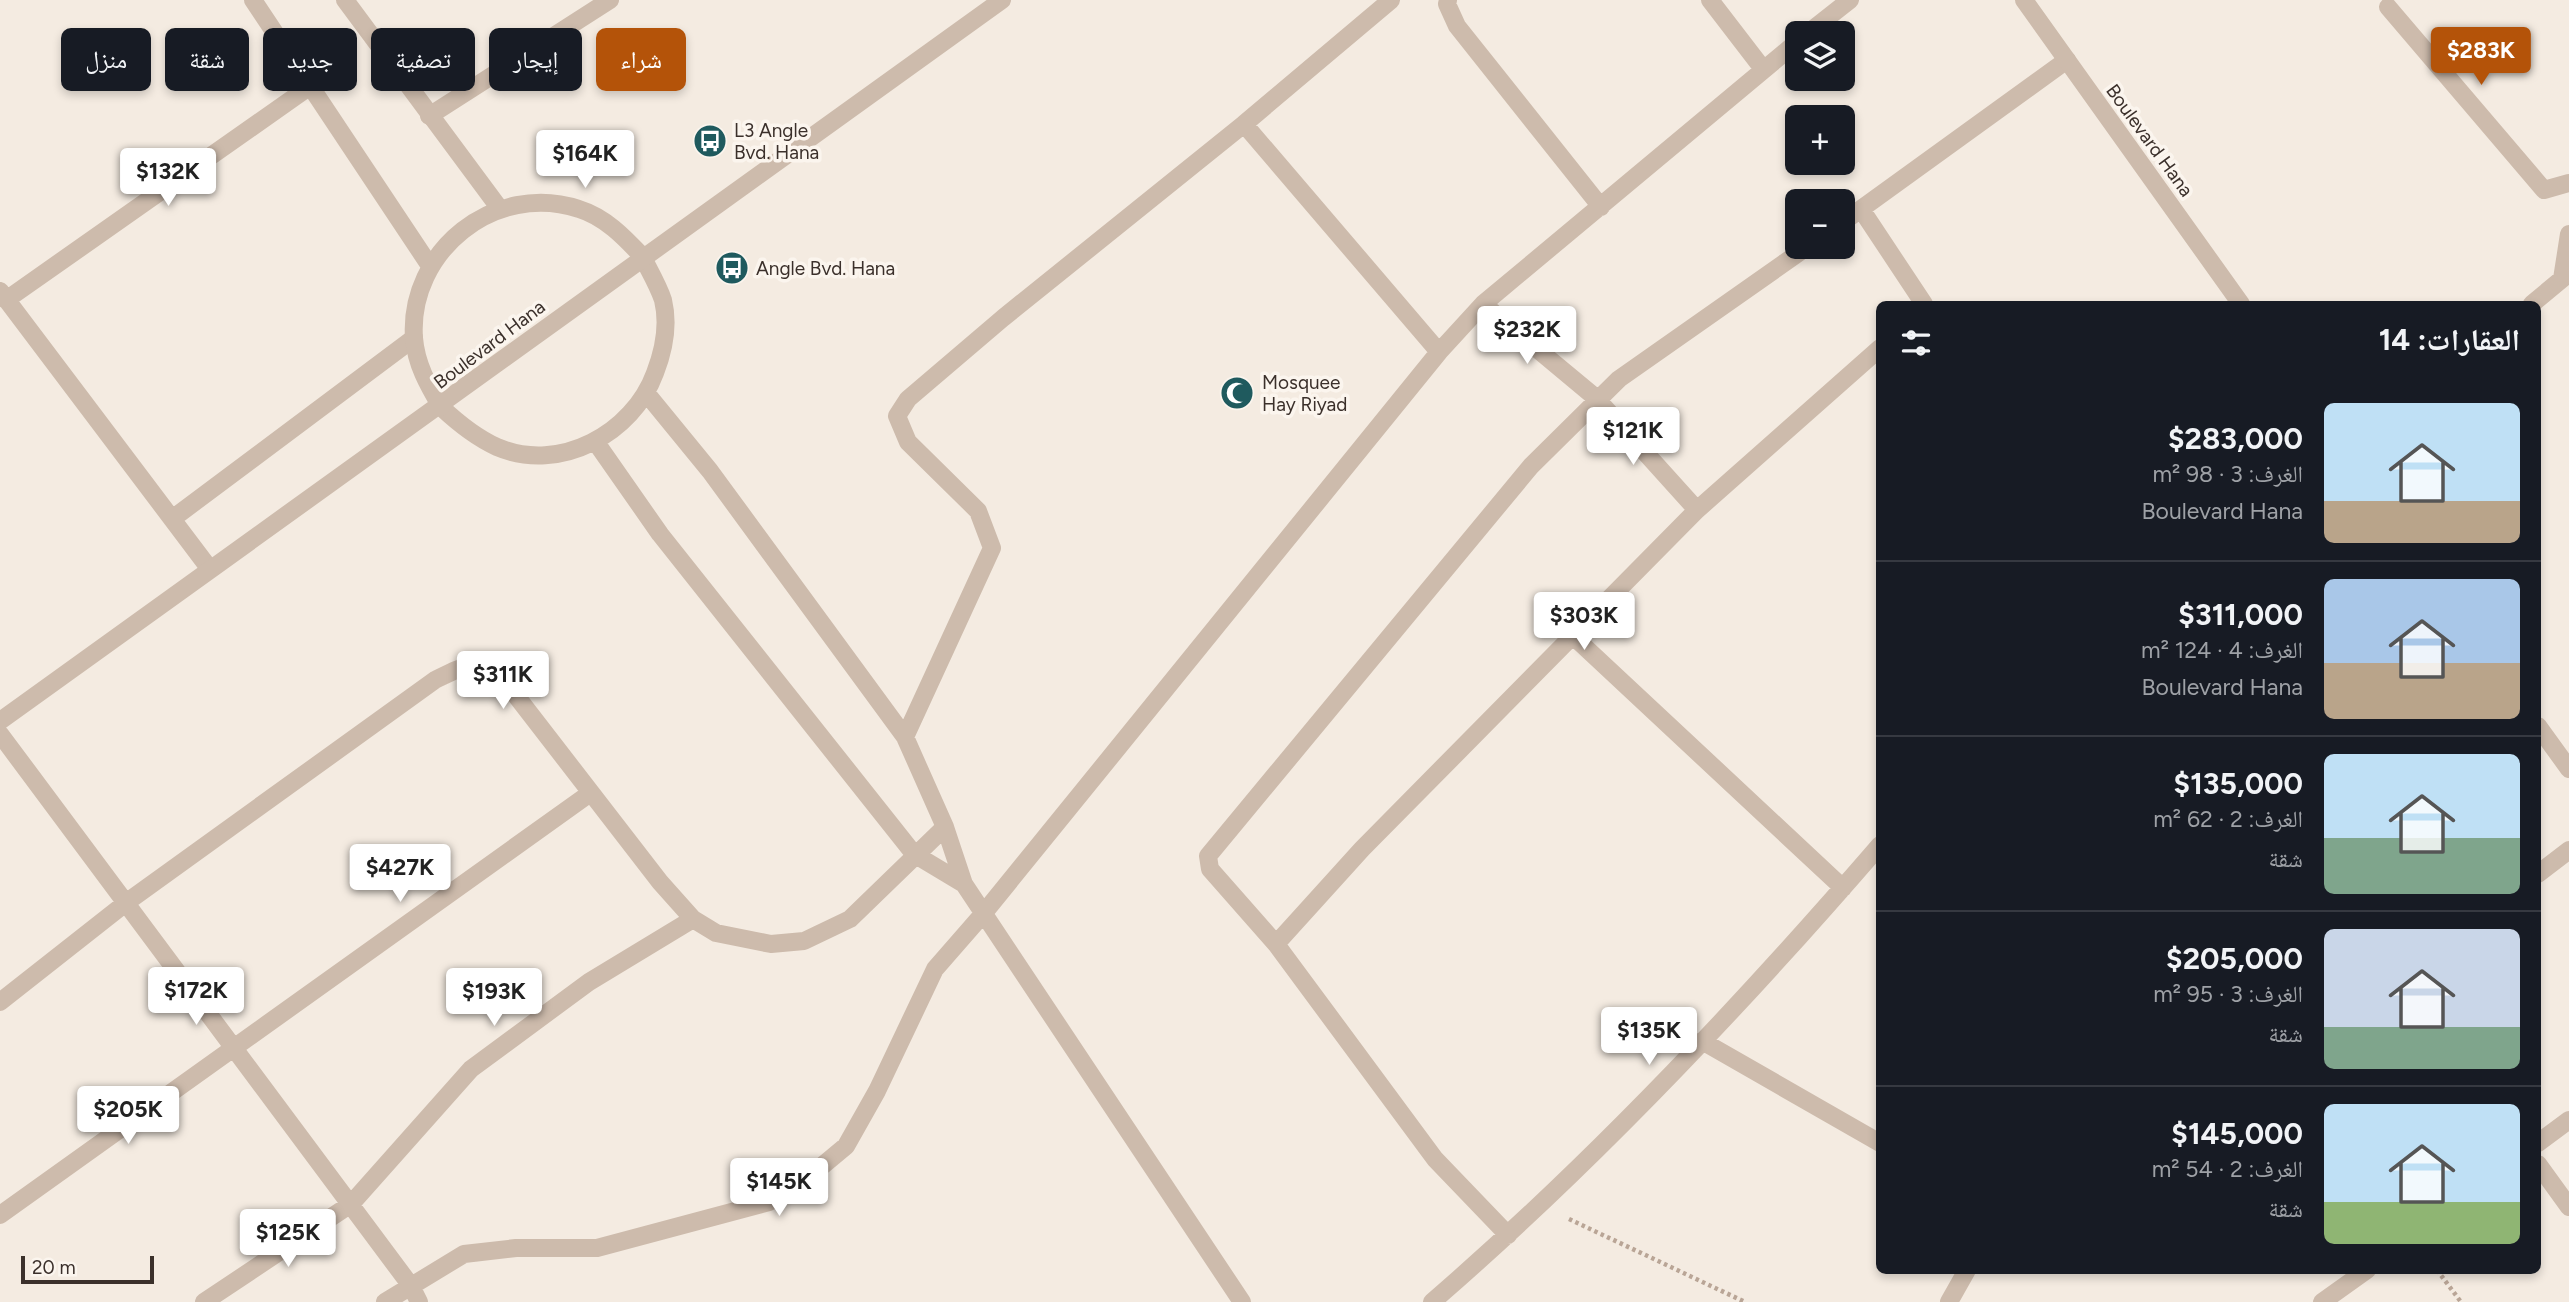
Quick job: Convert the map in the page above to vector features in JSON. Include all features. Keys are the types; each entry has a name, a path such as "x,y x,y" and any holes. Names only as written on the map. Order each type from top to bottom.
{"street":[{"path":"253,0 271,28"},
{"path":"345,0 500,209"},
{"path":"429,116 610,0"},
{"name":"Boulevard Hana","path":"0,721 209,568 441,407 642,256 1002,0"},
{"path":"905,737 992,548 978,511 908,442 897,416 908,399 1391,0"},
{"path":"1448,0 1447,4 1458,26 1601,207"},
{"path":"1710,0 1763,69"},
{"path":"1823,21 1850,0"},
{"name":"Boulevard Hana","path":"2024,0 2239,301"},
{"path":"2388,8 2544,190 2569,183"},
{"path":"385,1302 415,1294 464,1254 516,1248 597,1248 651,1232 714,1219 769,1202 846,1146 877,1091 934,969 983,914 1439,352 1483,304 1785,52"},
{"path":"1855,213 2067,60"},
{"path":"209,568 3,296 304,91"},
{"path":"313,91 366,166 430,266"},
{"path":"1244,124 1439,352"},
{"path":"540,202 579,209 614,227 642,256 663,300 666,324 664,349 648,394 627,419 595,441 572,450 536,454 500,448 468,431 441,407 422,374 414,338 416,301 430,266 448,242 472,222 500,209 540,202"},
{"path":"1861,209 1922,301"},
{"path":"2536,301 2566,281 2569,233"},
{"path":"1508,1235 1435,1159 1276,944 1210,869 1208,856 1531,466 1596,398 1790,259"},
{"path":"1483,304 1596,398 1697,510"},
{"path":"172,519 414,338"},
{"path":"1276,944 1362,849 1697,510 1876,352"},
{"path":"648,394 710,471 905,737 945,827 964,884 1242,1302"},
{"path":"595,441 660,534 914,855 964,884"},
{"path":"1573,636 1843,888"},
{"path":"0,1002 127,902 435,680 470,665 482,665 504,680 589,794 693,919 716,933 771,944 804,941 850,919 945,827"},
{"path":"2541,730 2569,769"},
{"path":"0,734 351,1204 415,1294"},
{"path":"0,1215 233,1045 589,794"},
{"path":"1432,1302 1539,1206 1702,1041 1876,850"},
{"path":"2541,872 2569,850"},
{"path":"204,1302 351,1204 471,1069 589,982 693,919"},
{"path":"1702,1041 1876,1141"},
{"path":"2541,1141 2569,1120"},
{"path":"2541,1168 2569,1208"},
{"path":"1949,1302 1965,1274"},
{"path":"2322,1302 2361,1274"}],"path":[{"path":"1539,1206 1745,1302"},
{"path":"2440,1274 2461,1302"}],"place":[{"name":"L3 Angle Bvd. Hana","path":"710,141"},
{"name":"Angle Bvd. Hana","path":"732,268"},
{"name":"Mosquee Hay Riyad","path":"1237,393"}]}
